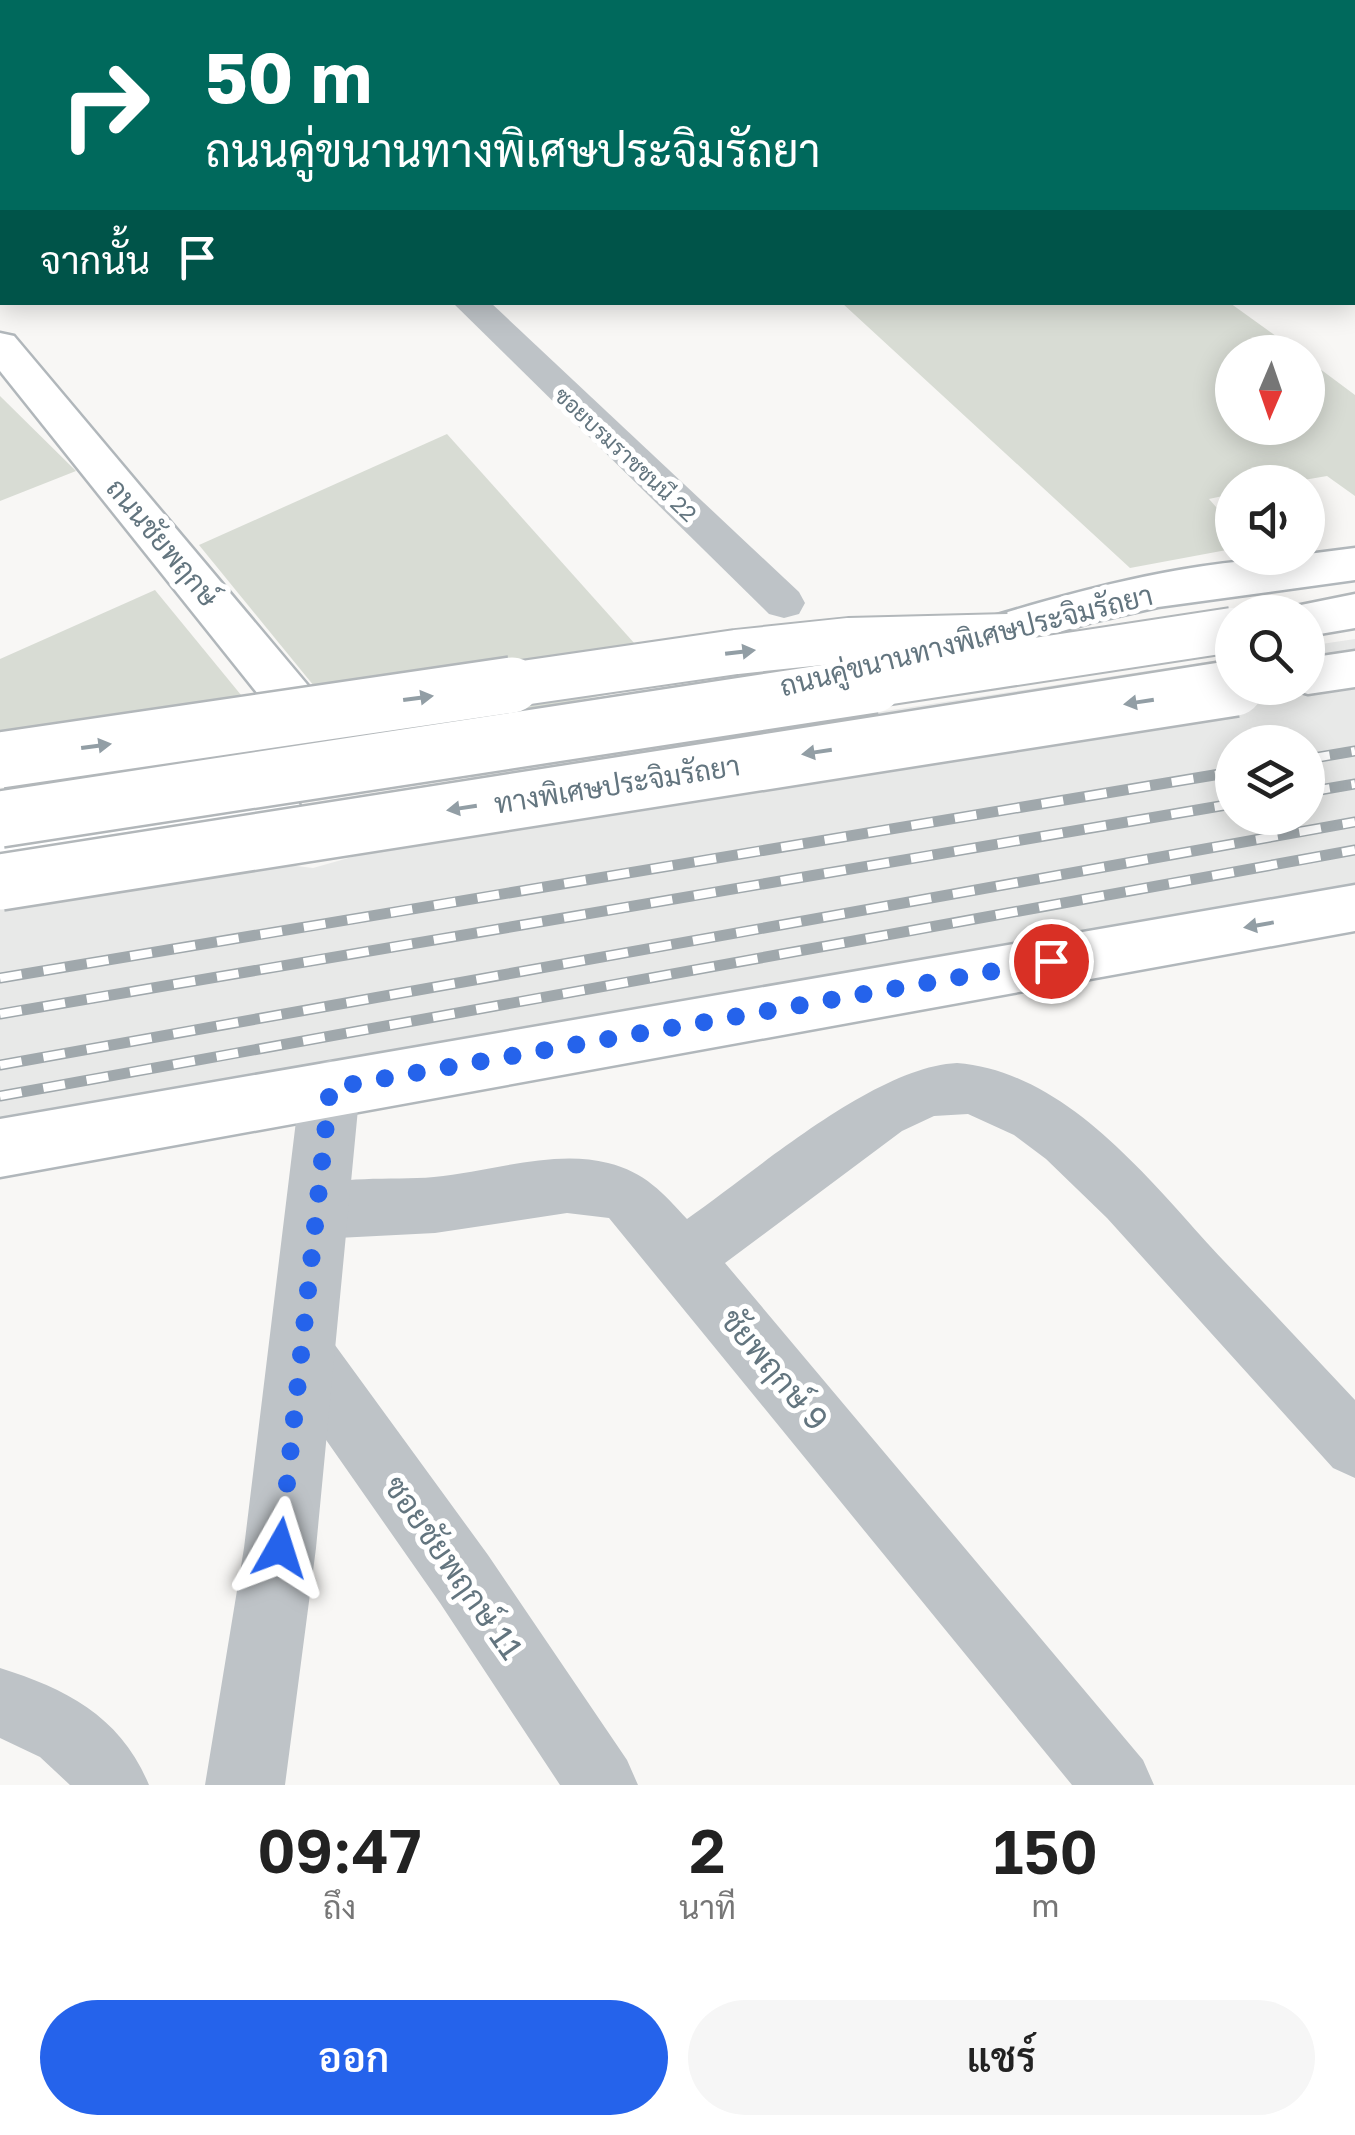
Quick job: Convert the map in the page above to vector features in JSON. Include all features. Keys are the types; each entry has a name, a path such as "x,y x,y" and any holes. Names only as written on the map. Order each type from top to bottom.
{"main road":[{"name":"ถนนชัยพฤกษ์","path":"0,345 324,740"},
{"name":"ถนนคู่ขนานทางพิเศษประจิมรัถยา","path":"401,752 806,684 882,666 1091,604 1158,590 1355,564"},
{"path":"1325,617 1355,613"},
{"path":"0,760 736,652 849,640 1215,629"},
{"path":"0,819 1215,631"},
{"path":"1325,673 1355,669"},
{"name":"ทางพิเศษประจิมรัถยา","path":"0,882 1215,691"},
{"path":"367,736 401,752 411,766 414,783 400,818 363,841 340,845 298,837 283,824 275,798 292,759 324,740 367,736"},
{"path":"0,828 172,800 275,798"},
{"path":"0,853 275,798"},
{"path":"0,1148 1355,908"}],"street":[{"name":"ซอยบรมราชชนนี 22","path":"471,305 784,603"},
{"path":"245,1785 280,1548 330,1088"},
{"path":"684,1258 882,1113 918,1095 944,1088 965,1088 995,1096 1032,1116 1092,1162 1355,1446"},
{"name":"ชัยพฤกษ์ 9","path":"318,1211 435,1205 568,1186 607,1190 629,1198 684,1258 1118,1785"},
{"name":"ซอยชัยพฤกษ์ 11","path":"302,1352 464,1579 602,1785"},
{"path":"0,1703 44,1716 71,1733 113,1785"}],"shaded area":[{"path":"844,305 1233,305 1274,335 1215,335 1215,445 1325,445 1325,373 1355,395 1355,496 1325,476 1325,465 1215,465 1215,498 1209,499 1215,506 1215,552 1130,568"},
{"path":"0,396 76,471 0,501"},
{"path":"447,434 635,644 646,687 436,728 400,723 314,686 199,545"},
{"path":"155,590 278,740 0,786 0,659"},
{"path":"1355,639 1355,892 0,1124 0,868 256,861 313,868 430,835 473,774 1215,661 1215,705 1325,705 1325,643"}],"railway":[{"path":"1325,756 1355,751"},
{"path":"0,978 1215,775"},
{"path":"1325,789 1355,784"},
{"path":"0,1014 1215,807"},
{"path":"0,1065 1355,822"},
{"path":"0,1096 1355,850"}],"route":[{"path":"280,1548 330,1088 1051,961"}]}
